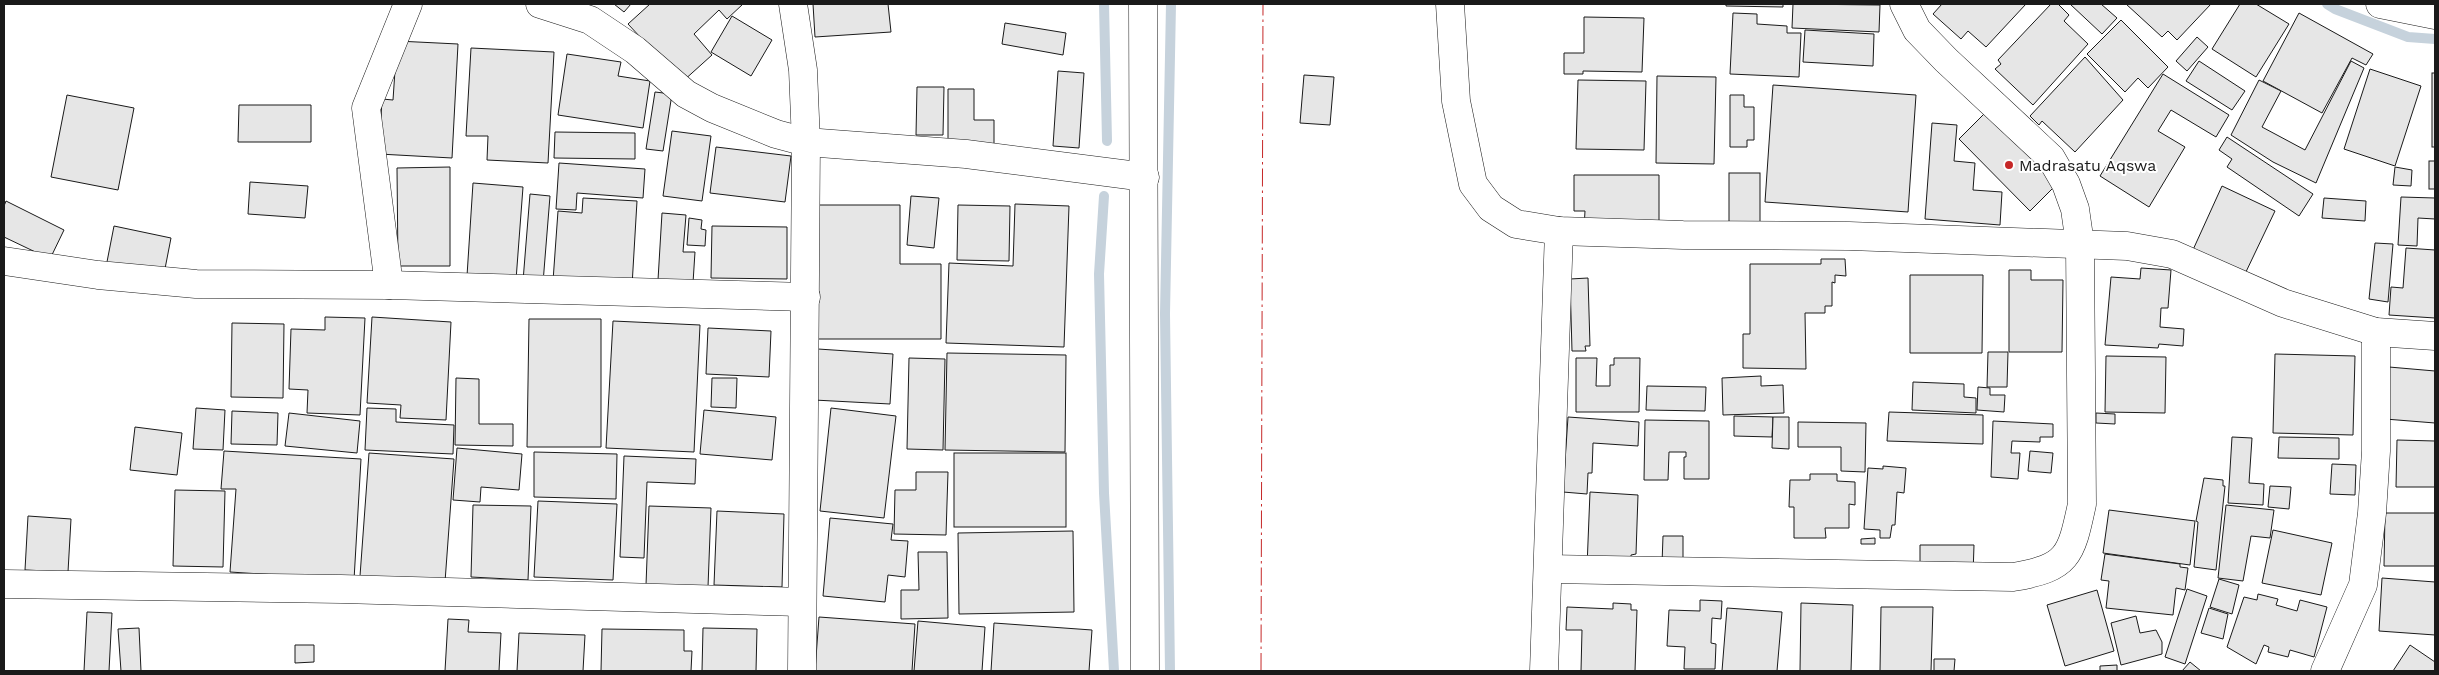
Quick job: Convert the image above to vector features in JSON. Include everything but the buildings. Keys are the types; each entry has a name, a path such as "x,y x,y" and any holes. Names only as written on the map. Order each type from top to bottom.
{"street":[{"path":"389,285 366,108 408,4"},
{"path":"540,4 590,20 635,50 686,94 712,108 751,125 806,142 966,154 1145,177"},
{"path":"793,4 803,70 806,142 802,671"},
{"path":"1143,4 1145,671"},
{"path":"1450,4 1456,101 1474,184 1491,208 1516,224 1559,231 1683,235 1849,236 2127,246 2172,254 2283,303 2376,332 2435,336"},
{"path":"1548,569 2013,577 2038,573 2057,565 2067,555 2075,535 2082,504 2080,244 2075,209 2066,184 2051,158 1946,60 1917,30 1904,4"},
{"path":"2380,4 2435,15"},
{"path":"1544,671 1559,231"},
{"path":"4,261 98,275 196,284 389,285 806,297"},
{"path":"2325,671 2363,585 2372,513 2376,452 2376,332"},
{"path":"4,584 341,589 802,602"}],"waterway":[{"path":"1104,4 1107,141"},
{"path":"1170,671 1165,314 1171,4"},
{"path":"2327,4 2335,9 2408,37 2435,39"},
{"path":"1104,196 1099,274 1104,493 1114,671"}],"power":[{"path":"1261,671 1263,4"}],"place":[{"name":"Madrasatu Aqswa","path":"2009,165"}]}
